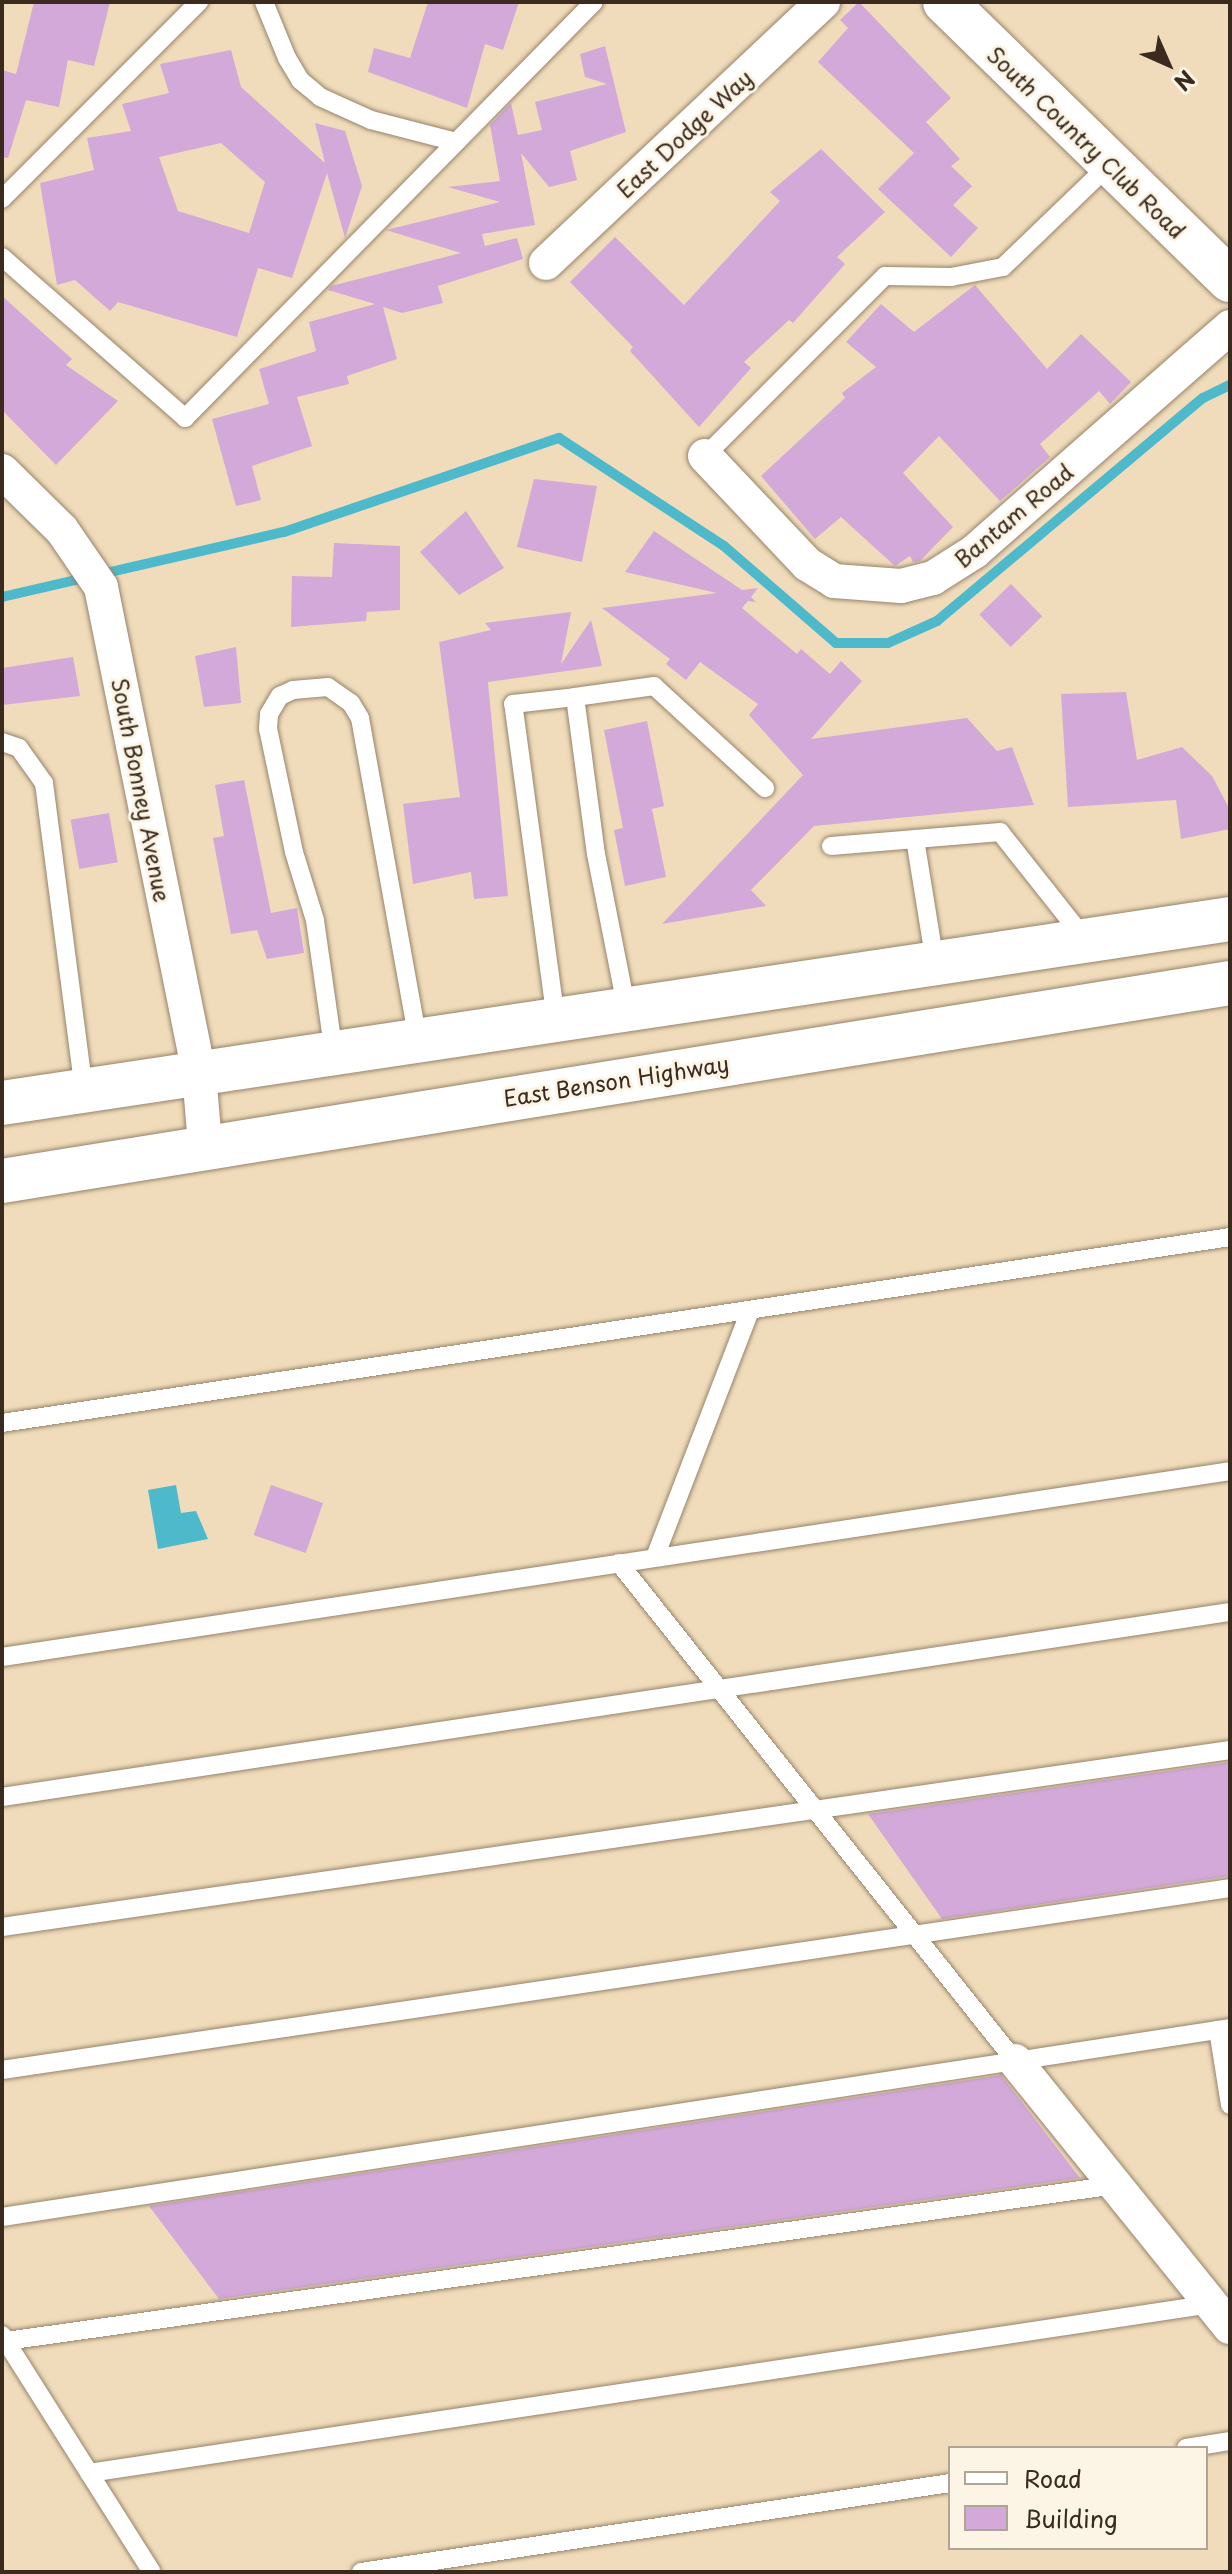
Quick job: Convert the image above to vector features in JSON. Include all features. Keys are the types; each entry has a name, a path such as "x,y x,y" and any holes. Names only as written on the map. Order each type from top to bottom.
{"main road":[{"name":"South Country Club Road","path":"945,2 1108,166 1230,280"},
{"path":"2,1103 1230,919"},
{"name":"East Benson Highway","path":"2,1181 205,1144 1230,983"}],"street":[{"name":"East Dodge Way","path":"546,263 823,2"},
{"name":"Bantam Road","path":"705,456 807,564 834,581 861,587 911,584 933,578 974,552 1230,327"},
{"name":"South Bonney Avenue","path":"2,471 62,530 101,587 199,1073 205,1144"},
{"path":"1015,2061 1221,2316"}],"lane":[{"path":"2,199 199,2"},
{"path":"264,2 287,58 320,97 371,120 456,142"},
{"path":"2,257 185,418 594,2"},
{"path":"705,456 885,276 951,277 1003,267 1108,166"},
{"path":"556,1020 513,704 654,686 765,788"},
{"path":"334,1054 315,920 294,852 268,729 269,714 280,696 293,690 328,687 351,703 360,718 418,1041"},
{"path":"575,697 596,854 627,1010"},
{"path":"2,742 19,748 44,783 84,1091"},
{"path":"831,846 1000,832 1086,941"},
{"path":"915,839 935,963"},
{"path":"2,1423 749,1313 1230,1237"},
{"path":"655,1557 749,1313"},
{"path":"2,1657 1230,1471"},
{"path":"619,1563 1015,2061"},
{"path":"2,1797 1230,1612"},
{"path":"2,1927 1230,1750"},
{"path":"2,2070 1230,1888"},
{"path":"2,2217 1224,2029 1230,2105"},
{"path":"152,2572 4,2338 1116,2185"},
{"path":"89,2473 1221,2316"},
{"path":"1199,2446 1230,2441"},
{"path":"361,2572 948,2483"}],"water":[{"path":"176,1485 181,1513 196,1511 208,1539 158,1549 148,1490"}],"building":[{"path":"34,2 110,2 94,66 68,60 59,107 26,100 8,158 2,157 2,70 16,74"},
{"path":"428,2 519,2 503,50 485,44 467,108 368,72 374,48 410,58"},
{"path":"859,2 951,98 926,122 960,159 951,166 972,186 953,205 978,228 951,257 878,189 914,153 818,62 848,28 840,20"},
{"path":"605,46 626,132 570,151 577,180 549,187 521,153 535,225 482,234 485,246 517,238 523,259 438,286 443,303 402,313 383,307 397,359 347,376 349,384 297,397 312,446 252,466 261,500 236,506 212,419 269,404 259,369 316,351 309,322 375,304 328,290 331,286 461,253 386,230 500,202 448,187 500,181 490,125 511,103 518,135 542,130 535,102 607,84 585,77 580,54"},
{"path":"231,50 241,87 325,163 315,123 345,131 362,186 345,238 327,173 292,278 258,268 237,337 118,302 110,311 75,280 57,285 40,183 94,170 87,138 131,131 122,104 169,93 160,64","holes":["221,143 265,182 249,233 178,211 159,157"]},
{"path":"821,149 885,212 837,257 845,264 793,323 789,320 744,362 751,368 699,427 630,351 633,347 570,282 615,237 684,305 780,201 770,192"},
{"path":"975,285 1047,369 1081,334 1131,382 1110,404 1099,391 1040,444 1050,457 1000,501 939,436 903,473 953,527 920,561 913,562 910,556 895,566 841,517 815,539 761,476 845,398 842,393 876,367 846,342 881,304 914,332"},
{"path":"2,296 72,359 66,365 118,401 56,465 2,410"},
{"path":"534,479 597,486 582,562 517,547"},
{"path":"466,511 504,568 459,595 420,552"},
{"path":"654,531 742,590 758,588 751,597 756,602 748,601 742,608 797,654 801,649 830,674 841,661 862,681 811,739 967,718 997,751 1012,747 1034,805 814,826 751,890 766,906 662,924 803,775 749,715 758,704 700,662 686,680 666,664 670,659 602,608 717,593 625,572"},
{"path":"334,543 400,546 400,610 367,612 366,621 291,627 292,576 332,577"},
{"path":"1011,584 1042,616 1011,647 979,615"},
{"path":"571,612 561,664 591,620 602,666 488,682 508,896 474,899 471,872 413,884 403,804 460,797 439,642 491,630 485,623"},
{"path":"236,647 241,703 204,707 195,656"},
{"path":"73,657 80,696 2,705 2,668"},
{"path":"1126,692 1137,760 1182,747 1212,776 1230,810 1230,829 1181,839 1176,800 1068,807 1061,694"},
{"path":"647,721 664,806 652,809 666,877 625,886 614,830 623,828 604,730"},
{"path":"244,780 271,913 297,908 304,953 267,959 257,930 231,934 213,838 224,836 215,785"},
{"path":"109,813 118,862 79,869 71,820"},
{"path":"271,1485 323,1503 306,1553 254,1535"},
{"path":"1230,1762 1230,1876 942,1919 868,1814"},
{"path":"1001,2075 1080,2178 219,2299 149,2206"}],"waterway":[{"path":"2,597 284,532 559,438 724,546 836,643 888,643 937,621 1203,398 1230,385"}]}
